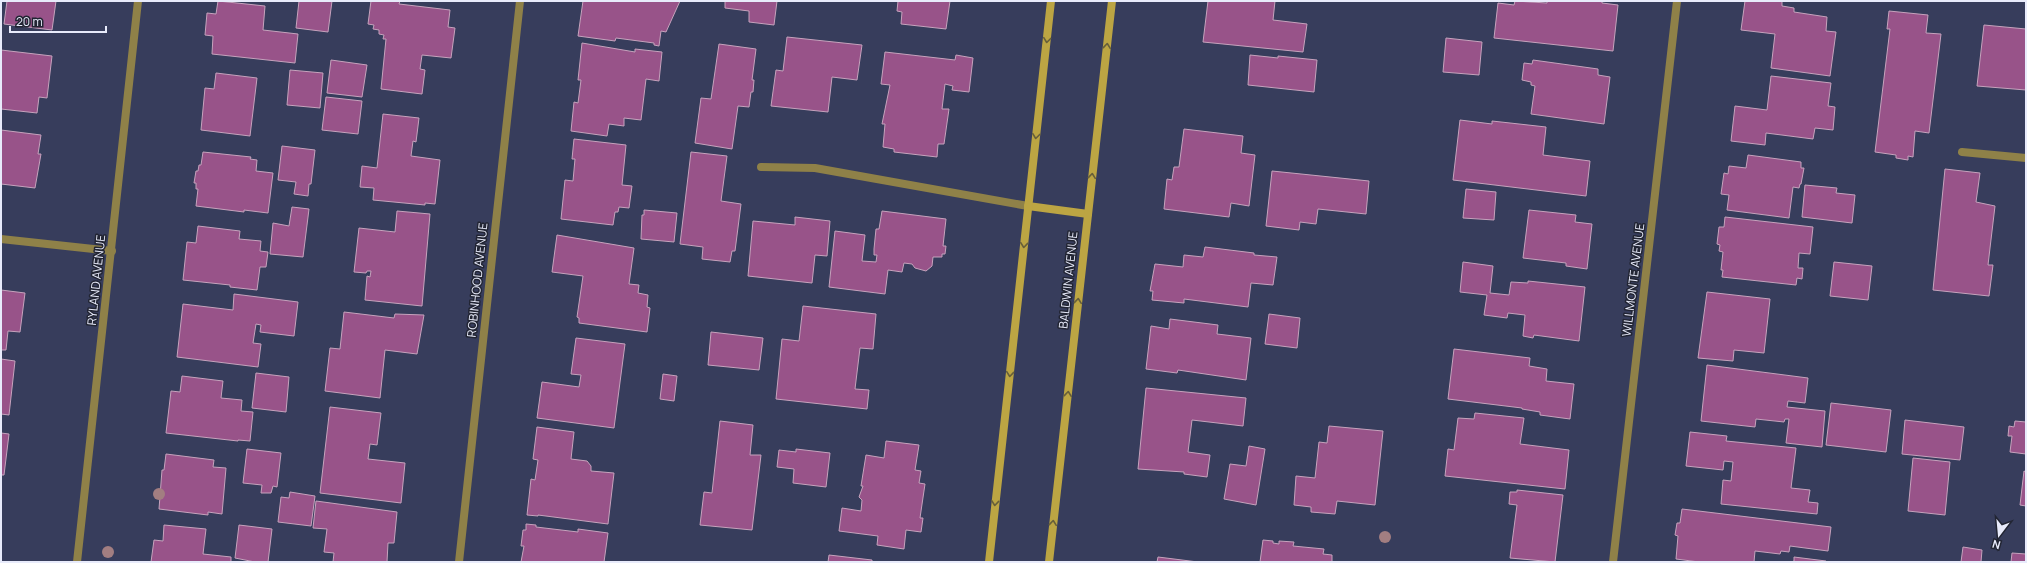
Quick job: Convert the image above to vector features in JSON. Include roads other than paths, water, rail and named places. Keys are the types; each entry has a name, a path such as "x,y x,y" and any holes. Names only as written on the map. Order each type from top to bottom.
{"main road":[{"path":"989,562 1051,1"},
{"name":"BALDWIN AVENUE","path":"1049,562 1112,1"},
{"path":"1028,206 1088,214"}],"street":[{"name":"RYLAND AVENUE","path":"77,562 138,1"},
{"name":"ROBINHOOD AVENUE","path":"458,562 520,1"},
{"name":"WILLMONTE AVENUE","path":"1613,562 1677,1"},
{"path":"1962,152 2026,158"},
{"path":"760,167 816,168 1028,206"},
{"path":"1,239 112,251"}]}
